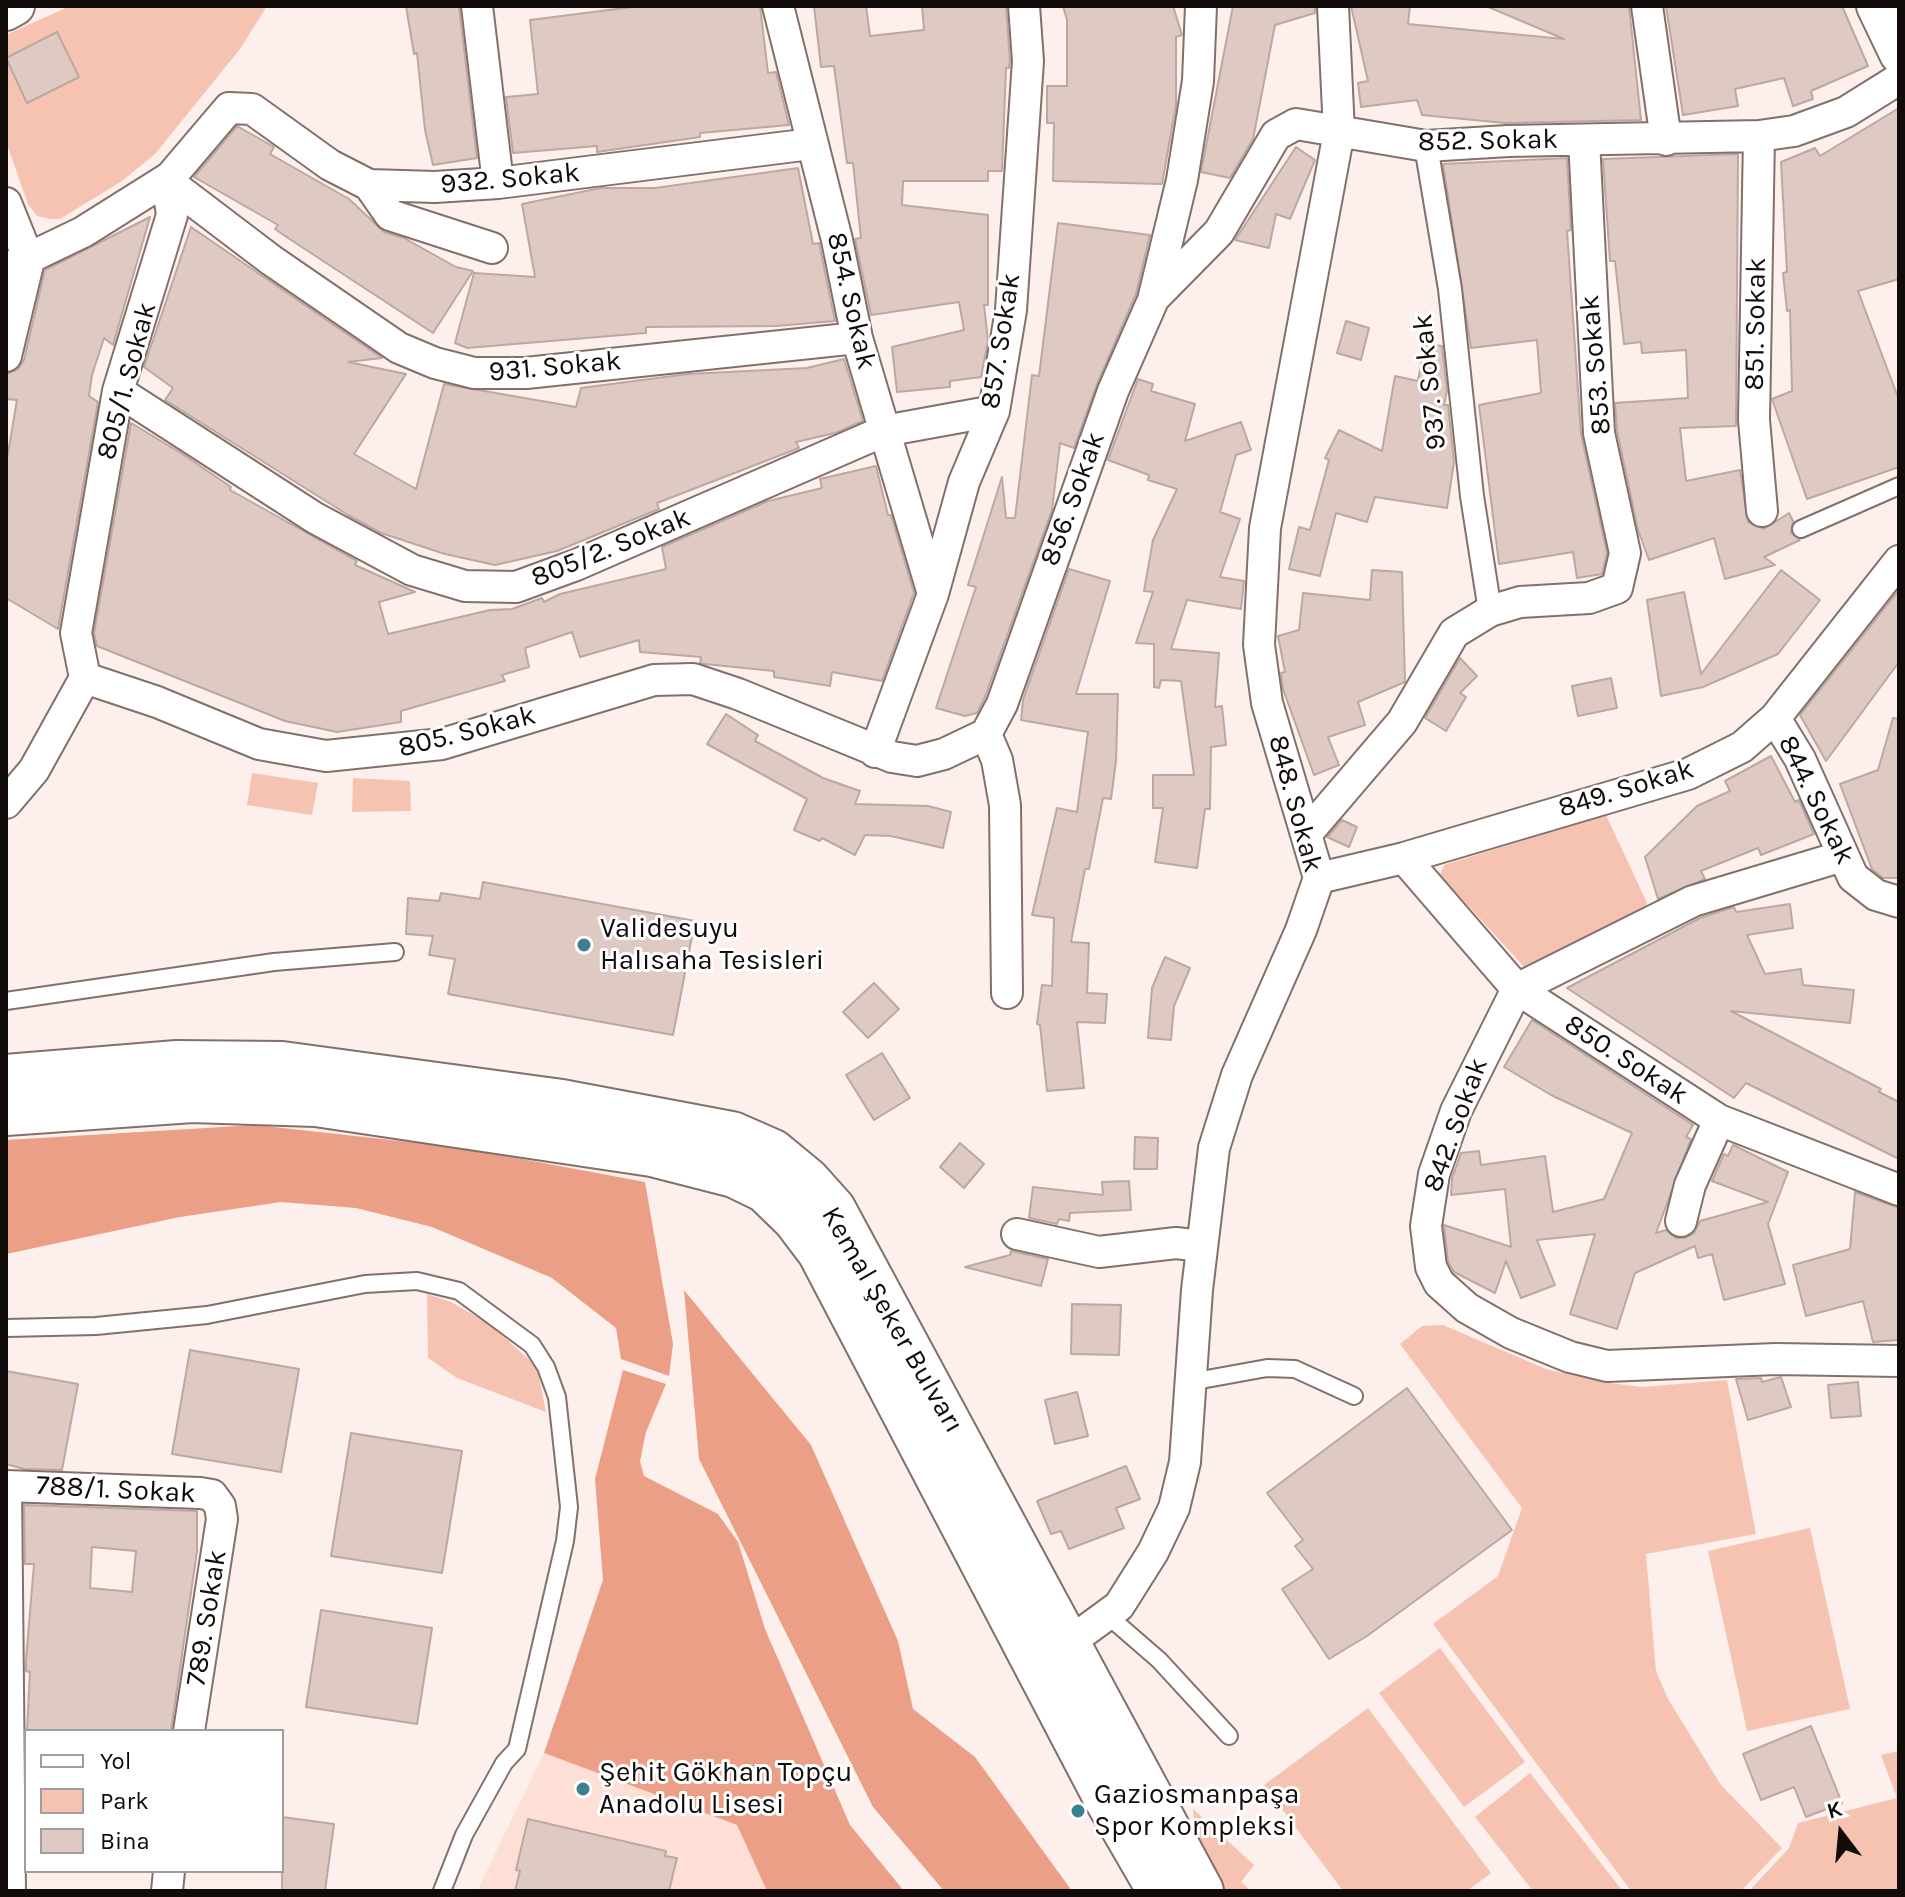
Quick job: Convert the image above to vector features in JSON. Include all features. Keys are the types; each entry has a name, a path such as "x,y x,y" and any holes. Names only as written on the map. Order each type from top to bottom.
{"main road":[{"name":"Kemal Şeker Bulvarı","path":"6,1077 177,1063 282,1064 606,1110 732,1134 773,1152 807,1180 833,1209 934,1390 1201,1891"},
{"name":"Kemal Şeker Bulvarı","path":"6,1113 192,1100 316,1104 652,1154 734,1175 765,1190 795,1219 820,1252 1105,1796 1160,1891"}],"street":[{"path":"6,11 15,6"},
{"path":"477,6 498,183"},
{"name":"854. Sokak","path":"778,6 837,240 857,338 933,594"},
{"name":"857. Sokak","path":"875,752 933,594 964,482 994,411 1011,310 1028,61 1024,6"},
{"name":"856. Sokak","path":"986,734 1002,704 1113,391 1153,300 1185,166 1198,81 1201,6"},
{"name":"848. Sokak","path":"1067,1644 1119,1606 1153,1552 1174,1508 1185,1462 1201,1246 1214,1148 1237,1075 1301,930 1319,878 1308,832 1267,703 1259,645 1265,528 1339,132 1333,6"},
{"path":"1647,6 1666,140"},
{"path":"1876,6 1899,54"},
{"name":"852. Sokak","path":"1153,300 1219,232 1276,135 1296,124 1426,146 1759,136 1794,131 1846,112 1899,79"},
{"name":"932. Sokak","path":"168,179 229,108 252,109 330,165 369,185 435,187 498,183 811,144"},
{"name":"851. Sokak","path":"1759,136 1754,420 1762,511"},
{"name":"853. Sokak","path":"1490,611 1520,602 1589,598 1617,588 1625,553 1599,433 1584,140"},
{"name":"937. Sokak","path":"1426,146 1450,289 1472,496 1490,611"},
{"path":"18,265 83,232 168,179"},
{"name":"931. Sokak","path":"168,179 271,260 399,348 435,363 474,373 526,373 857,338"},
{"name":"805/1. Sokak","path":"85,678 76,633 118,391 166,243 172,215 168,179"},
{"path":"369,185 390,215 492,248"},
{"path":"6,203 18,265 6,356"},
{"name":"805/2. Sokak","path":"118,391 349,537 412,570 465,586 516,587 576,565 884,431 994,411"},
{"name":"849. Sokak","path":"1319,878 1404,858 1688,774 1742,747 1775,718 1899,561"},
{"path":"1308,832 1402,722 1454,633 1490,611"},
{"path":"6,803 34,770 85,678"},
{"name":"805. Sokak","path":"85,678 157,702 259,744 326,756 442,744 654,680 693,679 738,694 875,752 917,761 944,754 986,734"},
{"name":"844. Sokak","path":"1775,718 1800,759 1853,877 1876,895 1899,902"},
{"path":"986,734 997,760 1005,805 1007,993"},
{"path":"1517,989 1693,901 1843,856"},
{"name":"850. Sokak","path":"1404,858 1517,989 1719,1120 1899,1190"},
{"name":"842. Sokak","path":"1517,989 1456,1111 1434,1174 1426,1226 1431,1267 1439,1283 1467,1308 1511,1333 1570,1357 1607,1366 1776,1359 1899,1361"},
{"path":"1681,1221 1690,1185 1719,1120"},
{"path":"1017,1234 1099,1252 1176,1243 1201,1246"},
{"path":"6,1486 10,1891"},
{"name":"788/1. Sokak","path":"6,1486 200,1493 212,1495 220,1506"},
{"name":"789. Sokak","path":"189,1729 222,1519 220,1506"}],"lane":[{"path":"1801,529 1899,486"},
{"path":"6,1001 274,962 395,952"},
{"path":"6,1328 96,1326 207,1315 365,1284 417,1281 459,1291 532,1345 546,1367 557,1397 569,1507 565,1541 517,1749 504,1763 464,1835 442,1891"},
{"path":"1190,1382 1267,1368 1295,1369 1354,1396"},
{"path":"1107,1615 1159,1660 1229,1736"}],"shaded area":[{"path":"256,1125 463,1148 645,1182 673,1344 669,1376 621,1359 616,1328 552,1278 432,1227 356,1208 281,1202 180,1217 6,1254 6,1140"},
{"path":"684,1290 811,1445 898,1641 913,1709 975,1757 1072,1891 944,1891 873,1807 699,1459"},
{"path":"623,1370 666,1384 646,1432 640,1461 644,1476 718,1514 738,1542 765,1629 850,1825 904,1891 767,1891 737,1825 544,1753 603,1580 595,1479"},
{"name":"Şehit Gökhan Topçu Anadolu Lisesi","path":"544,1753 737,1825 767,1891 477,1891"}],"green space":[{"path":"70,6 267,6 240,49 155,154 122,181 60,219 50,219 37,216 28,204 6,142 6,35"},
{"path":"252,773 318,783 312,815 247,805"},
{"path":"353,778 410,781 411,811 352,812"},
{"path":"1606,815 1647,903 1638,919 1528,971 1440,875 1444,865"},
{"path":"427,1294 451,1302 491,1325 537,1367 546,1412 457,1378 428,1358"},
{"path":"1443,1325 1546,1369 1602,1382 1642,1387 1727,1380 1756,1534 1646,1554 1656,1671 1668,1699 1721,1785 1782,1848 1741,1891 1631,1891 1433,1624 1498,1576 1522,1508 1400,1344 1422,1326"},
{"path":"1810,1528 1850,1709 1747,1731 1708,1551"},
{"path":"1440,1648 1525,1762 1464,1807 1379,1693"},
{"path":"1368,1708 1491,1873 1467,1891 1343,1891 1264,1785"},
{"path":"1899,1751 1899,1891 1749,1891 1789,1848 1798,1823 1897,1798 1881,1755"},
{"path":"1530,1773 1621,1891 1533,1891 1475,1817"},
{"path":"1193,1809 1254,1865 1241,1882 1251,1891 1223,1891 1197,1850"}],"building":[{"path":"406,6 459,6 477,158 433,165 425,130 417,53 414,54"},
{"path":"640,6 760,6 768,73 776,72 789,125 700,133 700,137 597,152 597,146 513,153 506,97 538,94 530,20"},
{"path":"814,6 866,6 870,36 924,30 922,6 1006,6 1010,61 1009,68 1006,68 1002,171 988,171 988,181 903,181 902,205 988,215 988,305 984,305 988,341 981,377 950,381 950,387 897,392 892,347 964,330 959,302 871,315 855,239 861,238 853,163 847,163 834,66 821,67"},
{"path":"1063,6 1173,6 1182,35 1176,37 1176,105 1162,184 1053,181 1054,123 1047,123 1047,86 1067,86 1067,20"},
{"path":"1233,6 1315,6 1315,13 1275,25 1253,139 1230,178 1201,172"},
{"path":"1351,6 1410,6 1408,24 1564,39 1486,6 1629,6 1641,120 1505,123 1422,115 1417,100 1361,107 1358,83 1368,81"},
{"path":"1666,6 1842,6 1868,66 1811,91 1813,99 1793,106 1784,78 1735,89 1738,106 1683,115"},
{"path":"57,32 79,77 27,103 6,58"},
{"path":"1899,108 1899,279 1858,291 1899,400 1899,467 1807,499 1772,399 1792,391 1790,310 1787,311 1783,273 1787,272 1781,162 1815,148 1820,156"},
{"path":"237,126 274,147 270,154 349,199 384,232 404,238 456,267 473,271 433,333 285,236 275,229 278,225 194,177"},
{"path":"1296,147 1315,160 1290,219 1276,214 1269,248 1235,240"},
{"path":"1738,154 1736,426 1680,428 1686,481 1740,470 1748,522 1764,529 1789,513 1793,521 1791,533 1800,540 1764,557 1775,565 1725,579 1714,538 1649,560 1638,530 1617,431 1615,403 1688,398 1686,350 1642,353 1641,342 1624,344 1615,261 1610,261 1603,159"},
{"path":"1567,158 1571,230 1567,231 1581,434 1607,553 1602,574 1577,578 1573,552 1499,564 1479,405 1541,393 1537,340 1471,348 1443,164"},
{"path":"798,168 813,244 819,243 835,321 776,326 646,327 646,333 467,348 455,343 474,273 535,277 522,204 601,188 655,188"},
{"path":"150,217 113,345 104,338 92,375 89,396 98,402 58,629 6,598 6,465 17,400 6,399 6,374 18,369 24,360 45,270"},
{"path":"1058,223 1150,235 1136,294 1097,384 1074,448 1060,443 1052,510 985,697 977,713 965,716 936,708 976,587 968,585 1002,477 1006,518 1015,518 1032,375 1039,376"},
{"path":"191,227 382,358 348,362 406,374 354,454 416,489 444,384 576,407 581,388 688,374 807,368 844,359 863,421 835,433 796,442 799,448 657,503 659,509 557,551 495,565 445,554 381,533 348,515 165,400 173,388 144,367"},
{"path":"1346,321 1369,328 1361,360 1337,353"},
{"path":"1425,344 1442,346 1447,391 1444,405 1448,405 1454,462 1447,508 1375,497 1367,522 1336,513 1320,576 1289,569 1299,527 1310,530 1329,460 1325,458 1339,430 1382,451 1395,376 1418,381"},
{"path":"1138,379 1153,384 1151,391 1195,404 1185,441 1241,422 1251,450 1236,455 1220,512 1240,519 1220,577 1244,581 1241,609 1187,600 1171,649 1219,653 1215,707 1222,706 1226,745 1211,747 1210,809 1205,809 1197,868 1155,862 1163,808 1153,808 1153,775 1194,775 1181,681 1161,680 1159,688 1154,687 1154,644 1136,643 1153,592 1144,591 1153,540 1177,489 1148,480 1149,475 1108,460"},
{"path":"131,423 181,453 231,487 230,490 357,561 355,565 415,592 379,602 388,634 490,610 512,609 542,598 544,602 560,594 666,569 662,547 768,501 822,488 820,479 876,466 888,515 891,515 914,593 882,681 832,672 830,686 774,677 774,671 700,663 701,657 640,652 639,640 580,657 572,632 525,648 529,667 502,675 505,681 401,711 401,722 337,732 285,721 97,646 94,633"},
{"path":"1069,569 1110,581 1076,694 1118,694 1116,761 1111,799 1103,798 1071,942 1089,943 1087,993 1107,994 1105,1023 1077,1022 1084,1088 1047,1091 1040,1025 1037,1024 1042,985 1052,986 1054,918 1032,915 1057,808 1077,812 1088,732 1021,720 1023,700"},
{"path":"1372,570 1402,572 1405,682 1358,702 1365,725 1328,737 1339,765 1314,775 1283,689 1281,673 1285,672 1278,636 1299,630 1303,593 1370,600"},
{"path":"1781,570 1820,600 1778,654 1703,687 1661,696 1647,600 1684,592 1701,674"},
{"path":"1899,590 1899,662 1826,761 1800,715"},
{"path":"1460,658 1477,676 1460,693 1466,697 1446,731 1425,718"},
{"path":"1611,678 1617,708 1578,716 1572,686"},
{"path":"726,714 758,735 755,741 823,778 860,791 855,804 928,806 951,812 943,848 891,836 865,835 855,855 822,838 820,841 794,830 807,799 707,744"},
{"path":"1893,718 1899,719 1899,878 1883,878 1872,869 1840,784 1878,770"},
{"path":"1771,756 1795,802 1799,800 1814,834 1761,855 1758,848 1701,871 1705,879 1658,899 1645,857 1697,806 1730,791 1725,781"},
{"path":"1342,820 1357,827 1349,847 1327,837"},
{"path":"483,882 695,921 673,1035 448,994 455,959 429,955 433,936 406,934 408,898 439,901 441,893 480,899"},
{"path":"1790,904 1793,928 1747,935 1765,974 1801,969 1803,985 1854,990 1850,1023 1731,1011 1881,1089 1879,1092 1899,1102 1899,1159 1746,1083 1734,1098 1567,988 1700,918 1734,907 1736,912"},
{"path":"1165,957 1190,968 1174,1006 1171,1040 1148,1038 1152,988"},
{"path":"874,983 899,1009 868,1038 843,1012"},
{"path":"1532,1020 1693,1125 1686,1137 1691,1139 1656,1233 1666,1230 1676,1238 1685,1238 1694,1233 1700,1221 1768,1202 1712,1181 1724,1154 1728,1156 1733,1145 1788,1172 1768,1224 1785,1284 1724,1300 1712,1254 1698,1258 1695,1246 1635,1273 1617,1329 1570,1314 1595,1234 1537,1240 1555,1285 1521,1298 1506,1261 1495,1293 1454,1272 1448,1262 1444,1225 1511,1247 1505,1189 1451,1195 1452,1178 1461,1153 1479,1151 1481,1165 1545,1156 1553,1212 1604,1199 1632,1133 1551,1095 1504,1067"},
{"path":"882,1053 910,1098 874,1120 846,1075"},
{"path":"1135,1137 1158,1138 1157,1169 1134,1169"},
{"path":"960,1143 984,1164 964,1188 940,1167"},
{"path":"1129,1181 1131,1210 1070,1213 1069,1221 1059,1219 1057,1224 1029,1218 1033,1187 1103,1195 1102,1182"},
{"path":"1855,1192 1899,1208 1899,1340 1873,1342 1863,1301 1806,1316 1793,1265 1850,1249"},
{"path":"1011,1251 1048,1259 1041,1286 965,1267 1010,1255"},
{"path":"1072,1304 1121,1305 1119,1355 1071,1354"},
{"path":"190,1350 299,1369 281,1472 172,1454"},
{"path":"6,1371 78,1384 62,1470 24,1469 6,1464"},
{"path":"1781,1377 1791,1407 1748,1420 1736,1379 1761,1378 1762,1382"},
{"path":"1858,1382 1861,1416 1831,1418 1828,1385"},
{"path":"1407,1388 1512,1530 1367,1636 1329,1659 1282,1589 1313,1569 1295,1546 1303,1540 1267,1493"},
{"path":"1077,1392 1088,1436 1055,1444 1045,1400"},
{"path":"351,1433 462,1451 442,1573 331,1556"},
{"path":"1126,1466 1140,1499 1116,1508 1124,1528 1069,1549 1061,1531 1051,1534 1037,1501"},
{"path":"24,1505 197,1511 197,1551 171,1729 27,1729 30,1672 26,1671 26,1660 34,1564 25,1564","holes":["92,1547 136,1551 132,1592 90,1588"]},
{"path":"321,1610 432,1628 417,1724 306,1707"},
{"path":"1811,1726 1842,1803 1806,1817 1794,1787 1761,1800 1743,1754"},
{"path":"284,1817 334,1824 325,1891 282,1891"},
{"path":"528,1819 666,1851 665,1856 677,1858 669,1891 515,1891 520,1871 516,1870"}],"place":[{"name":"Validesuyu Halısaha Tesisleri","path":"584,945"},
{"name":"Şehit Gökhan Topçu Anadolu Lisesi","path":"583,1789"},
{"name":"Gaziosmanpaşa Spor Kompleksi","path":"1078,1811"}]}
